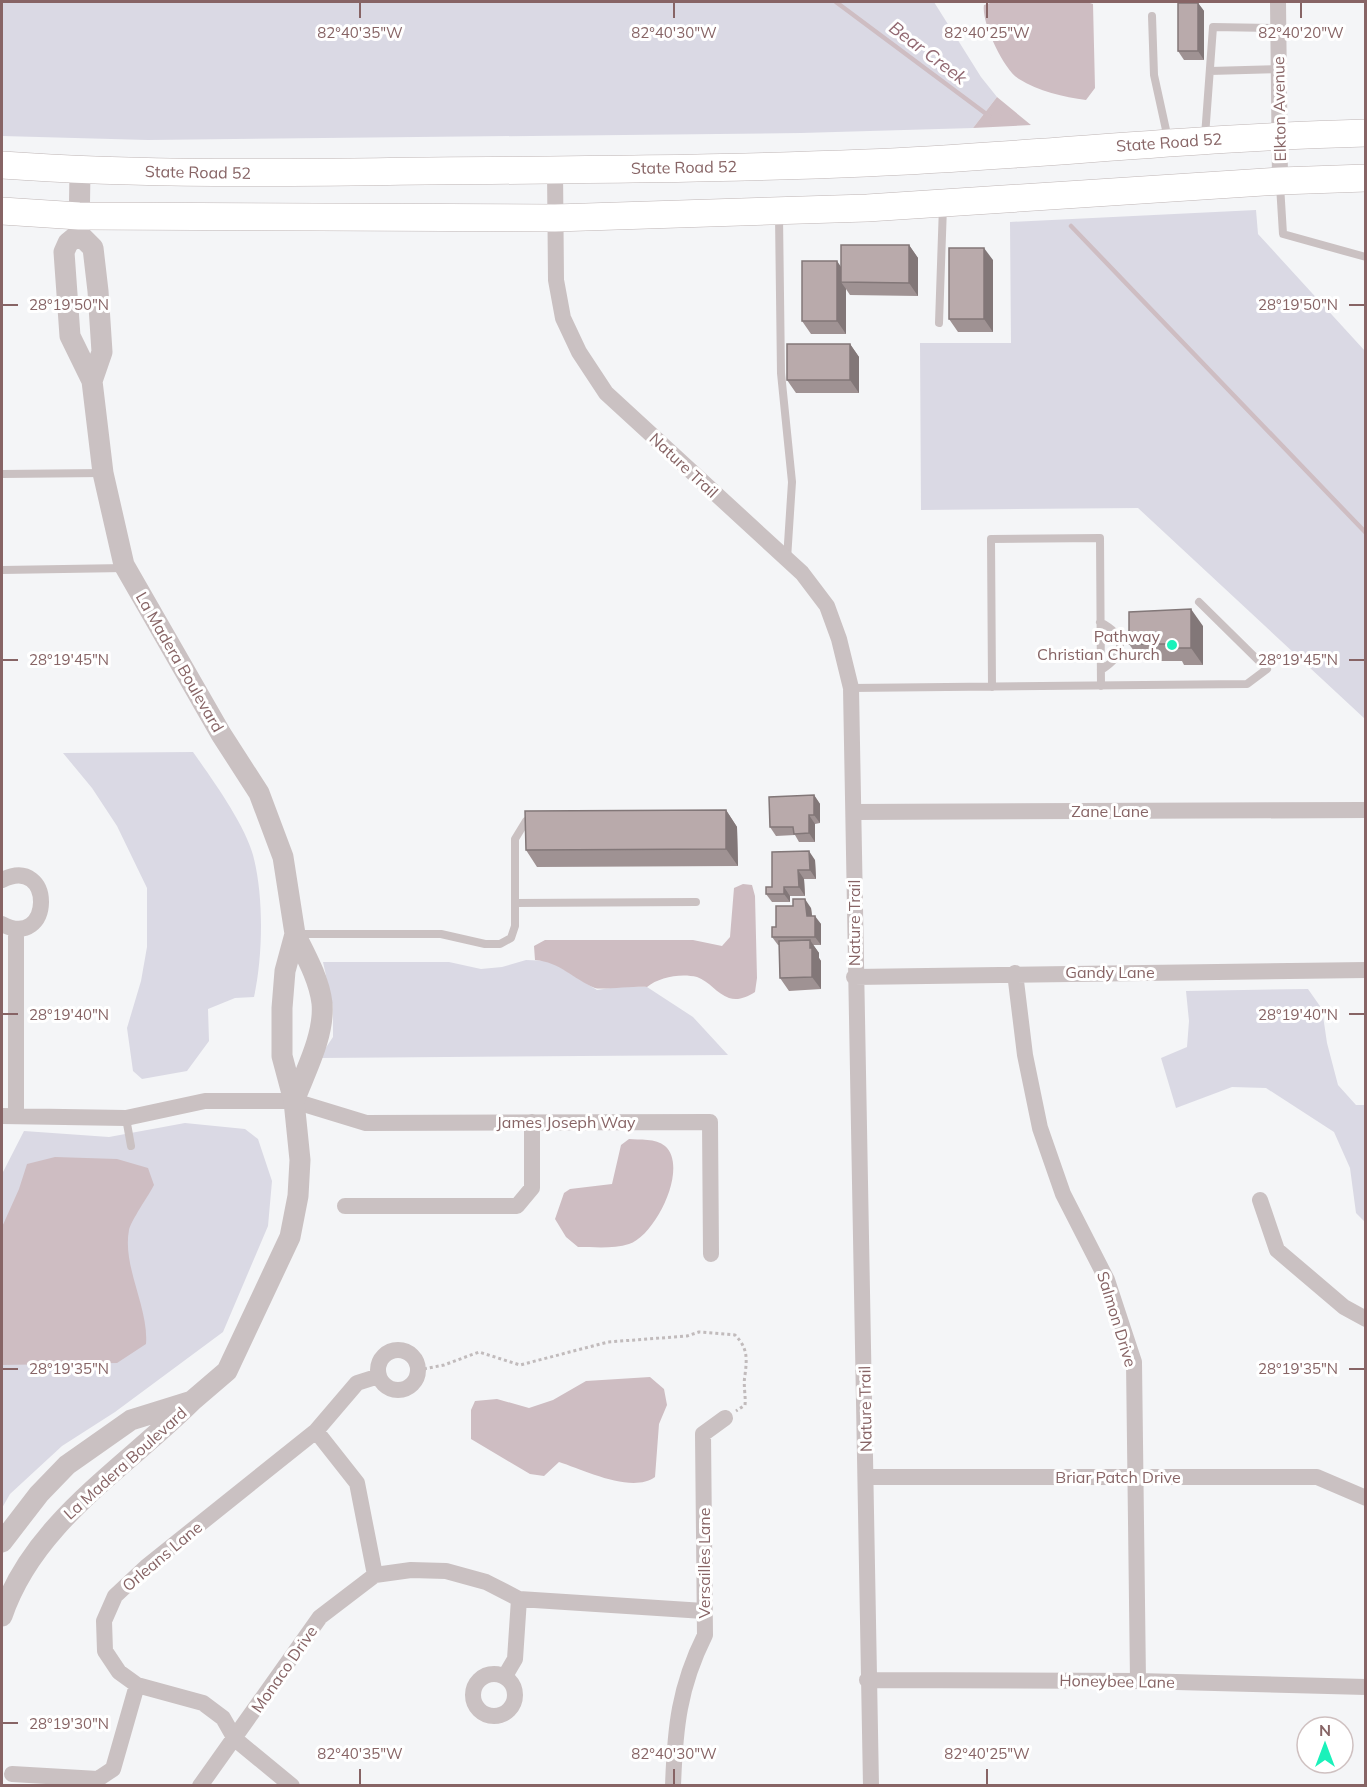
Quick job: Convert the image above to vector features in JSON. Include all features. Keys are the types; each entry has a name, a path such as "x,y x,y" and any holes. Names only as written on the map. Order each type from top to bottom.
{"main road":[{"name":"State Road 52","path":"2,165 80,171 230,173 555,170 866,163 1279,135 1365,133"},
{"path":"2,211 79,225 555,218 943,203 1280,181 1365,178"}],"street":[{"name":"Elkton Avenue","path":"1278,2 1280,181"},
{"name":"Nature Trail","path":"555,170 556,279 563,318 579,351 606,393 802,573 827,606 839,639 850,688 854,812 854,977 866,1477 867,1680 871,1785"},
{"path":"79,225 80,171"},
{"name":"La Madera Boulevard","path":"92,381 102,352 98,291 93,248 79,225 64,252 70,336 92,381 103,473 125,568 220,734 259,793 283,857 295,934 315,974 322,1004 317,1036 294,1101"},
{"name":"Zane Lane","path":"854,812 1365,810"},
{"path":"2,880 16,875 25,877 33,882 42,898 39,915 33,922 9,926 9,1116"},
{"name":"La Madera Boulevard","path":"2,1616 10,1590 36,1552 72,1509 227,1371 290,1237 298,1196 300,1161 294,1101 282,1056 282,1008 285,971 295,934"},
{"name":"Gandy Lane","path":"854,977 1365,970"},
{"name":"Salmon Drive","path":"1015,973 1025,1055 1041,1128 1063,1194 1107,1280 1134,1362 1138,1680"},
{"name":"James Joseph Way","path":"9,1116 126,1118 205,1101 294,1101 366,1123 710,1122 711,1254"},
{"path":"345,1206 517,1206 532,1188 532,1122"},
{"path":"1260,1200 1277,1250 1344,1306 1365,1319"},
{"path":"395,1350 402,1351 413,1358 417,1370 414,1381 404,1389 386,1386 379,1376 378,1369 383,1357 395,1350"},
{"name":"Orleans Lane","path":"292,1785 235,1739 223,1718 203,1703 137,1685 119,1672 105,1651 104,1621 115,1596 146,1567 316,1431 357,1383 379,1376"},
{"name":"La Madera Boulevard","path":"2,1542 39,1494 67,1465 131,1420 192,1401"},
{"name":"Versailles Lane","path":"673,1785 681,1695 690,1665 705,1635 704,1434 725,1418"},
{"path":"316,1431 357,1483 375,1575"},
{"name":"Briar Patch Drive","path":"866,1477 1317,1477 1365,1498"},
{"name":"Monaco Drive","path":"200,1785 320,1617 375,1575 411,1570 446,1572 486,1582 519,1599 704,1611"},
{"path":"505,1676 515,1659 519,1599"},
{"name":"Honeybee Lane","path":"867,1680 1138,1680 1365,1687"},
{"path":"12,1774 98,1779 113,1769 137,1685"}],"lane":[{"path":"1152,16 1154,75 1169,142"},
{"path":"1205,140 1213,27 1278,28"},
{"path":"1210,71 1279,69"},
{"path":"1280,181 1283,234 1365,257"},
{"path":"939,323 943,203"},
{"path":"779,210 781,374 792,482 787,559"},
{"path":"2,474 103,473"},
{"path":"992,687 991,539 1100,538 1101,686"},
{"path":"2,570 125,568"},
{"path":"850,688 1247,684 1267,669 1199,602"},
{"path":"1100,622 1114,629 1119,637 1114,662 1101,670"},
{"path":"295,934 441,934 485,944 500,944 511,938 515,926 515,839 526,822 546,815"},
{"path":"515,903 696,902"},
{"path":"126,1118 131,1146"}],"path":[{"path":"417,1370 444,1365 479,1352 520,1365 608,1342 687,1336 699,1332 735,1335 744,1344 748,1365 744,1376 745,1405 725,1418"}],"shaded area":[{"path":"2,2 934,2 981,77 997,97 973,128 801,133 148,140 2,136"},
{"path":"993,2 1087,2 1093,4 1095,88 1086,100 1043,90 1026,83 1013,74 995,45 986,22 984,5"},
{"path":"997,97 1031,125 973,128"},
{"path":"1256,210 1258,234 1365,351 1365,719 1138,508 921,510 920,343 1011,343 1010,222"},
{"path":"193,752 235,815 253,855 261,907 261,945 257,981 254,997 235,998 208,1009 209,1041 187,1071 142,1079 133,1071 127,1028 141,981 147,947 147,888 117,826 92,788 63,753"},
{"path":"743,884 752,885 755,896 757,978 755,992 746,997 729,998 701,979 684,975 664,978 647,987 595,988 559,967 535,960 534,946 545,940 693,940 722,946 730,937 734,888"},
{"path":"526,960 550,961 597,990 624,986 647,987 693,1017 728,1055 319,1058 333,1037 333,1007 323,962 449,962 481,969 502,967"},
{"path":"1308,989 1322,1009 1327,1043 1338,1085 1356,1105 1365,1105 1365,1222 1356,1213 1350,1168 1334,1132 1266,1088 1232,1087 1176,1108 1161,1058 1187,1047 1189,1021 1186,991"},
{"path":"185,1123 245,1129 258,1139 272,1181 268,1226 223,1332 115,1412 62,1446 10,1494 2,1508 2,1174 24,1131 109,1137"},
{"path":"629,1139 661,1143 671,1156 673,1169 671,1184 659,1215 639,1238 629,1244 610,1247 578,1247 566,1237 555,1219 564,1193 570,1189 612,1184 621,1145"},
{"path":"55,1157 117,1159 148,1168 154,1185 130,1226 128,1244 132,1272 144,1316 146,1344 117,1363 2,1365 2,1227 27,1164"},
{"path":"650,1377 664,1389 667,1405 659,1424 655,1477 645,1482 621,1482 608,1479 559,1462 544,1476 530,1474 471,1439 471,1410 475,1401 497,1399 529,1408 553,1400 586,1381"}],"building":[{"path":"1178,3 1198,3 1198,51 1178,51"},
{"path":"841,245 909,245 909,283 841,282"},
{"path":"949,248 984,248 984,319 949,319"},
{"path":"802,261 837,261 837,321 802,321"},
{"path":"787,344 850,344 850,380 787,380"},
{"path":"1191,609 1191,648 1172,648 1172,644 1129,644 1129,612"},
{"path":"814,795 814,815 809,815 809,833 794,834 793,827 770,827 769,797"},
{"path":"726,810 726,849 526,850 525,811"},
{"path":"809,851 810,870 798,870 799,887 784,887 784,894 766,894 766,887 772,887 772,852"},
{"path":"793,899 805,899 807,916 815,916 815,937 772,937 772,927 776,927 776,906 793,906"},
{"path":"810,940 812,977 780,978 779,941"}],"waterway":[{"name":"Bear Creek","path":"836,2 989,116"},
{"path":"1071,226 1366,533"}],"place":[{"name":"Pathway Christian Church","path":"1172,645"}]}
